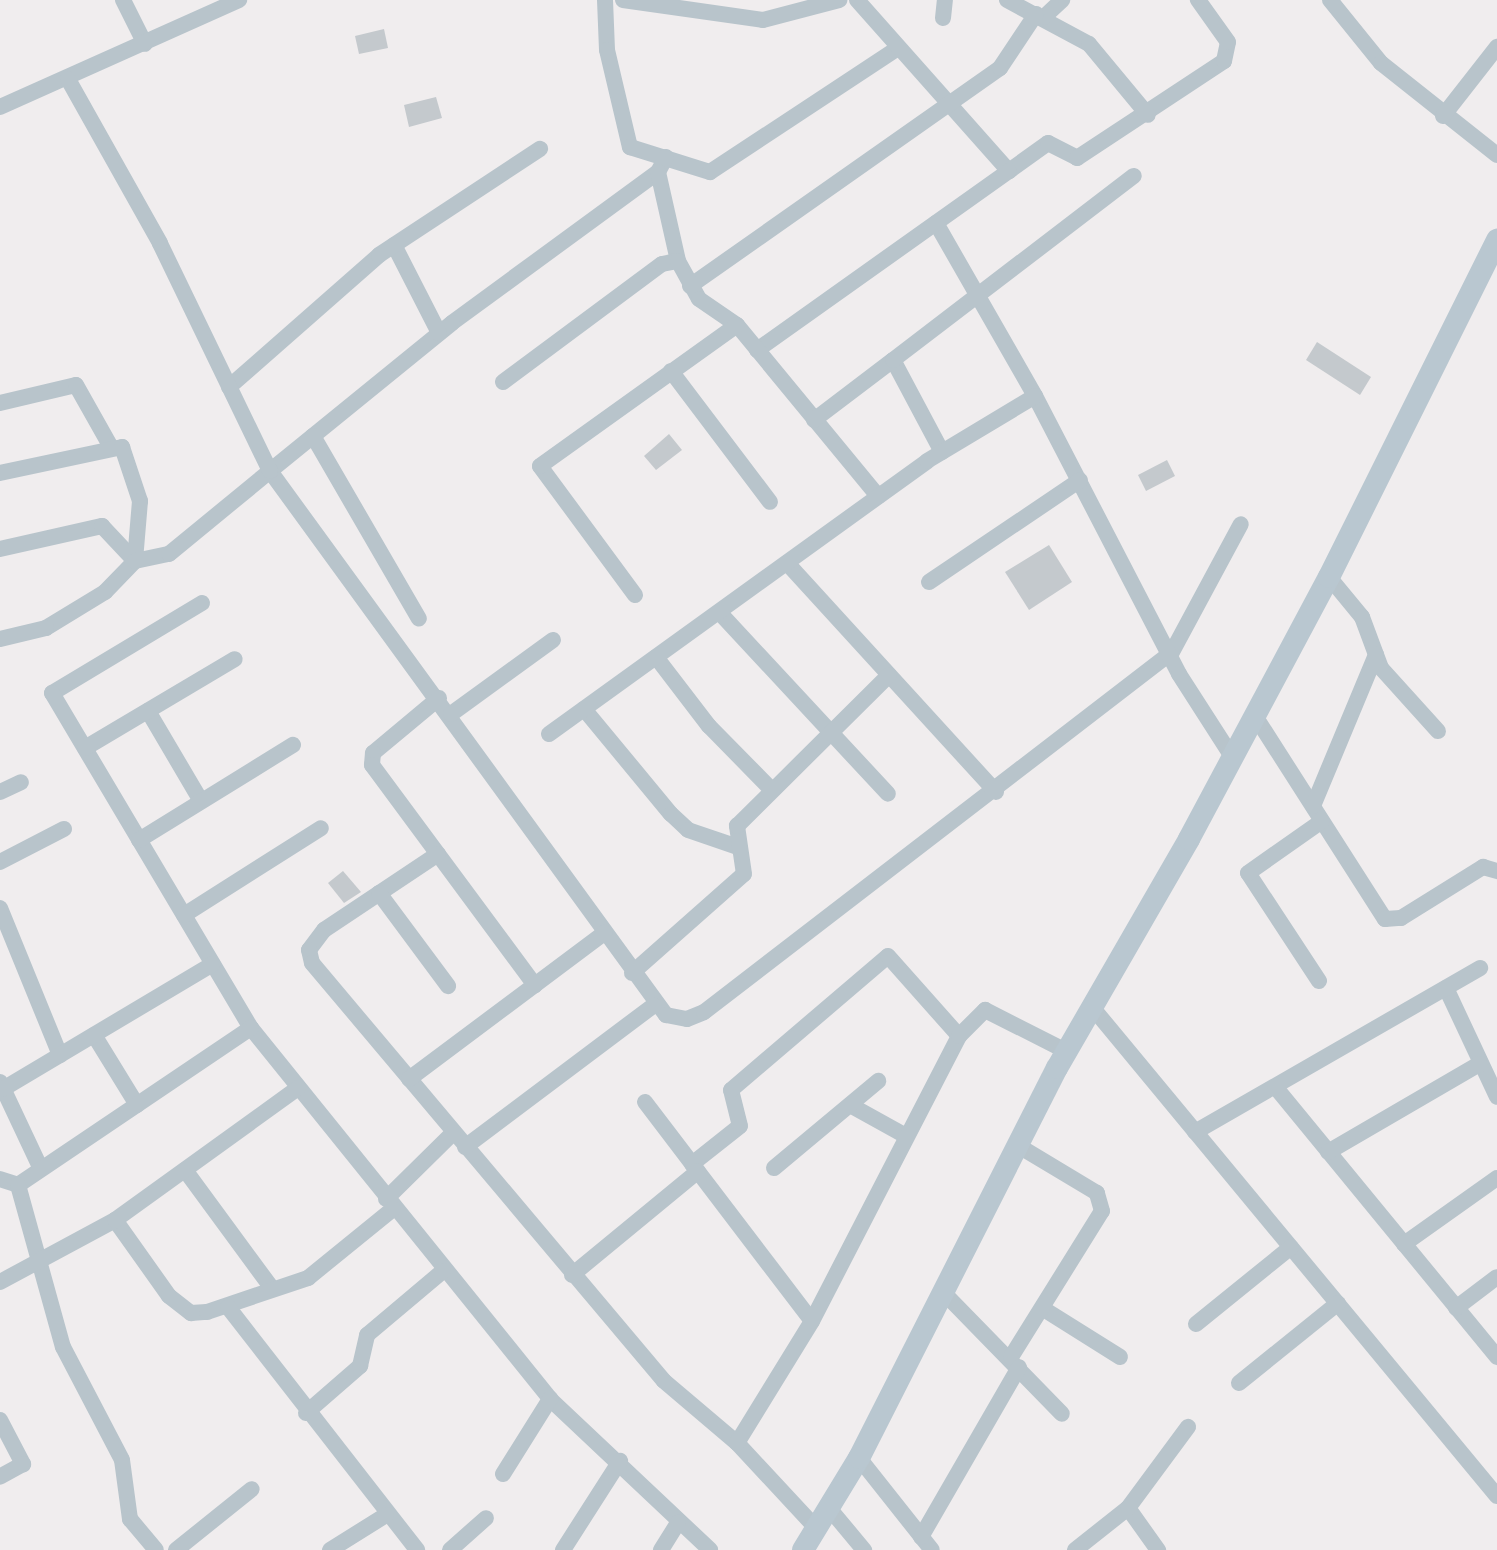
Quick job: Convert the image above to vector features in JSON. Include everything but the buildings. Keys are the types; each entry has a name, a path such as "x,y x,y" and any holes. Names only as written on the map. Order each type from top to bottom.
{"street":[{"path":"123,0 145,44"},
{"path":"0,107 239,0"},
{"path":"605,0 607,50 630,147 710,172 898,48"},
{"path":"623,0 763,20 839,0"},
{"path":"857,0 1009,171"},
{"path":"943,18 945,0"},
{"path":"1007,0 1040,16 1104,57 1148,115"},
{"path":"690,286 949,107 1007,62 1040,16 1062,0"},
{"path":"757,350 1048,143 1077,158 1148,115 1228,52 1228,42 1198,0"},
{"path":"1330,0 1381,63 1443,116 1497,155"},
{"path":"1443,116 1497,47"},
{"path":"68,79 160,243 270,471 451,714 654,1005 676,1019 704,1012 996,792 1172,652 1241,524"},
{"path":"229,387 394,245 540,149"},
{"path":"0,639 46,628 75,612 135,561 169,554 439,333 658,172 666,157"},
{"path":"658,172 678,261 690,286 699,299 737,325 878,496"},
{"path":"814,420 1134,176"},
{"path":"936,223 1035,396 1172,652 1179,674 1233,758"},
{"path":"803,1550 859,1458 1066,1051 1233,758 1329,577 1497,240"},
{"path":"394,245 439,333"},
{"path":"503,382 662,264 678,261"},
{"path":"635,595 540,466 737,325"},
{"path":"893,360 942,452"},
{"path":"671,371 770,502"},
{"path":"0,403 76,385 111,447"},
{"path":"549,734 878,496 942,452 1035,396"},
{"path":"313,436 419,619"},
{"path":"0,473 122,447 140,501 135,561"},
{"path":"929,582 1080,480"},
{"path":"0,549 102,526 135,561"},
{"path":"787,563 996,792"},
{"path":"1329,577 1362,617 1376,655 1438,731"},
{"path":"202,603 52,693 251,1028 443,1271 550,1399 620,1461 678,1523 710,1550"},
{"path":"719,612 888,794"},
{"path":"451,714 553,640"},
{"path":"1319,981 1248,873 1317,814 1376,655"},
{"path":"656,657 709,726 770,788"},
{"path":"85,748 235,659"},
{"path":"632,973 744,874 745,859 738,847 737,826 770,788 889,675"},
{"path":"439,698 371,758 535,985"},
{"path":"584,709 671,814 688,830 738,847"},
{"path":"148,711 201,801"},
{"path":"1255,716 1385,919 1401,918 1483,867 1497,871"},
{"path":"139,840 293,745"},
{"path":"0,792 21,782"},
{"path":"184,915 321,828"},
{"path":"0,862 64,829"},
{"path":"438,854 324,930 309,950 322,977 664,1381 737,1443 817,1529"},
{"path":"379,893 448,986"},
{"path":"0,908 60,1055"},
{"path":"409,1079 604,933"},
{"path":"876,941 959,1036"},
{"path":"572,1275 740,1126 731,1090 888,956"},
{"path":"41,1169 2,1085 60,1055 213,964"},
{"path":"1195,1132 1277,1089 1480,968"},
{"path":"1446,988 1497,1097"},
{"path":"465,1147 654,1005"},
{"path":"1092,1007 1497,1496"},
{"path":"737,1443 812,1321 959,1036 985,1010 1066,1051"},
{"path":"18,1185 251,1028"},
{"path":"94,1035 137,1105"},
{"path":"1328,1152 1479,1064"},
{"path":"774,1168 878,1081"},
{"path":"0,1282 37,1266 115,1220 298,1088"},
{"path":"1277,1089 1497,1357"},
{"path":"645,1102 812,1321"},
{"path":"850,1105 906,1136"},
{"path":"115,1220 180,1307 191,1313 228,1307 271,1287 319,1272 390,1204 453,1133"},
{"path":"859,1458 926,1543 1042,1308 1102,1211 1102,1201 1017,1145"},
{"path":"185,1170 271,1287"},
{"path":"1404,1244 1497,1178"},
{"path":"0,1179 18,1185"},
{"path":"18,1185 37,1266 63,1347 122,1460 130,1519 156,1550"},
{"path":"1196,1324 1291,1247"},
{"path":"306,1413 360,1366 367,1335 443,1271"},
{"path":"1456,1308 1497,1277"},
{"path":"943,1292 1015,1362 1062,1414"},
{"path":"1239,1383 1338,1303"},
{"path":"228,1307 306,1413 417,1550"},
{"path":"1042,1308 1120,1357"},
{"path":"503,1474 550,1399"},
{"path":"0,1420 23,1464 0,1477"},
{"path":"1075,1550 1128,1508 1188,1427"},
{"path":"563,1550 620,1461"},
{"path":"176,1550 252,1489"},
{"path":"829,1508 864,1550"},
{"path":"1128,1508 1158,1550"},
{"path":"330,1550 386,1515"},
{"path":"450,1550 486,1518"},
{"path":"661,1550 678,1523"}]}
